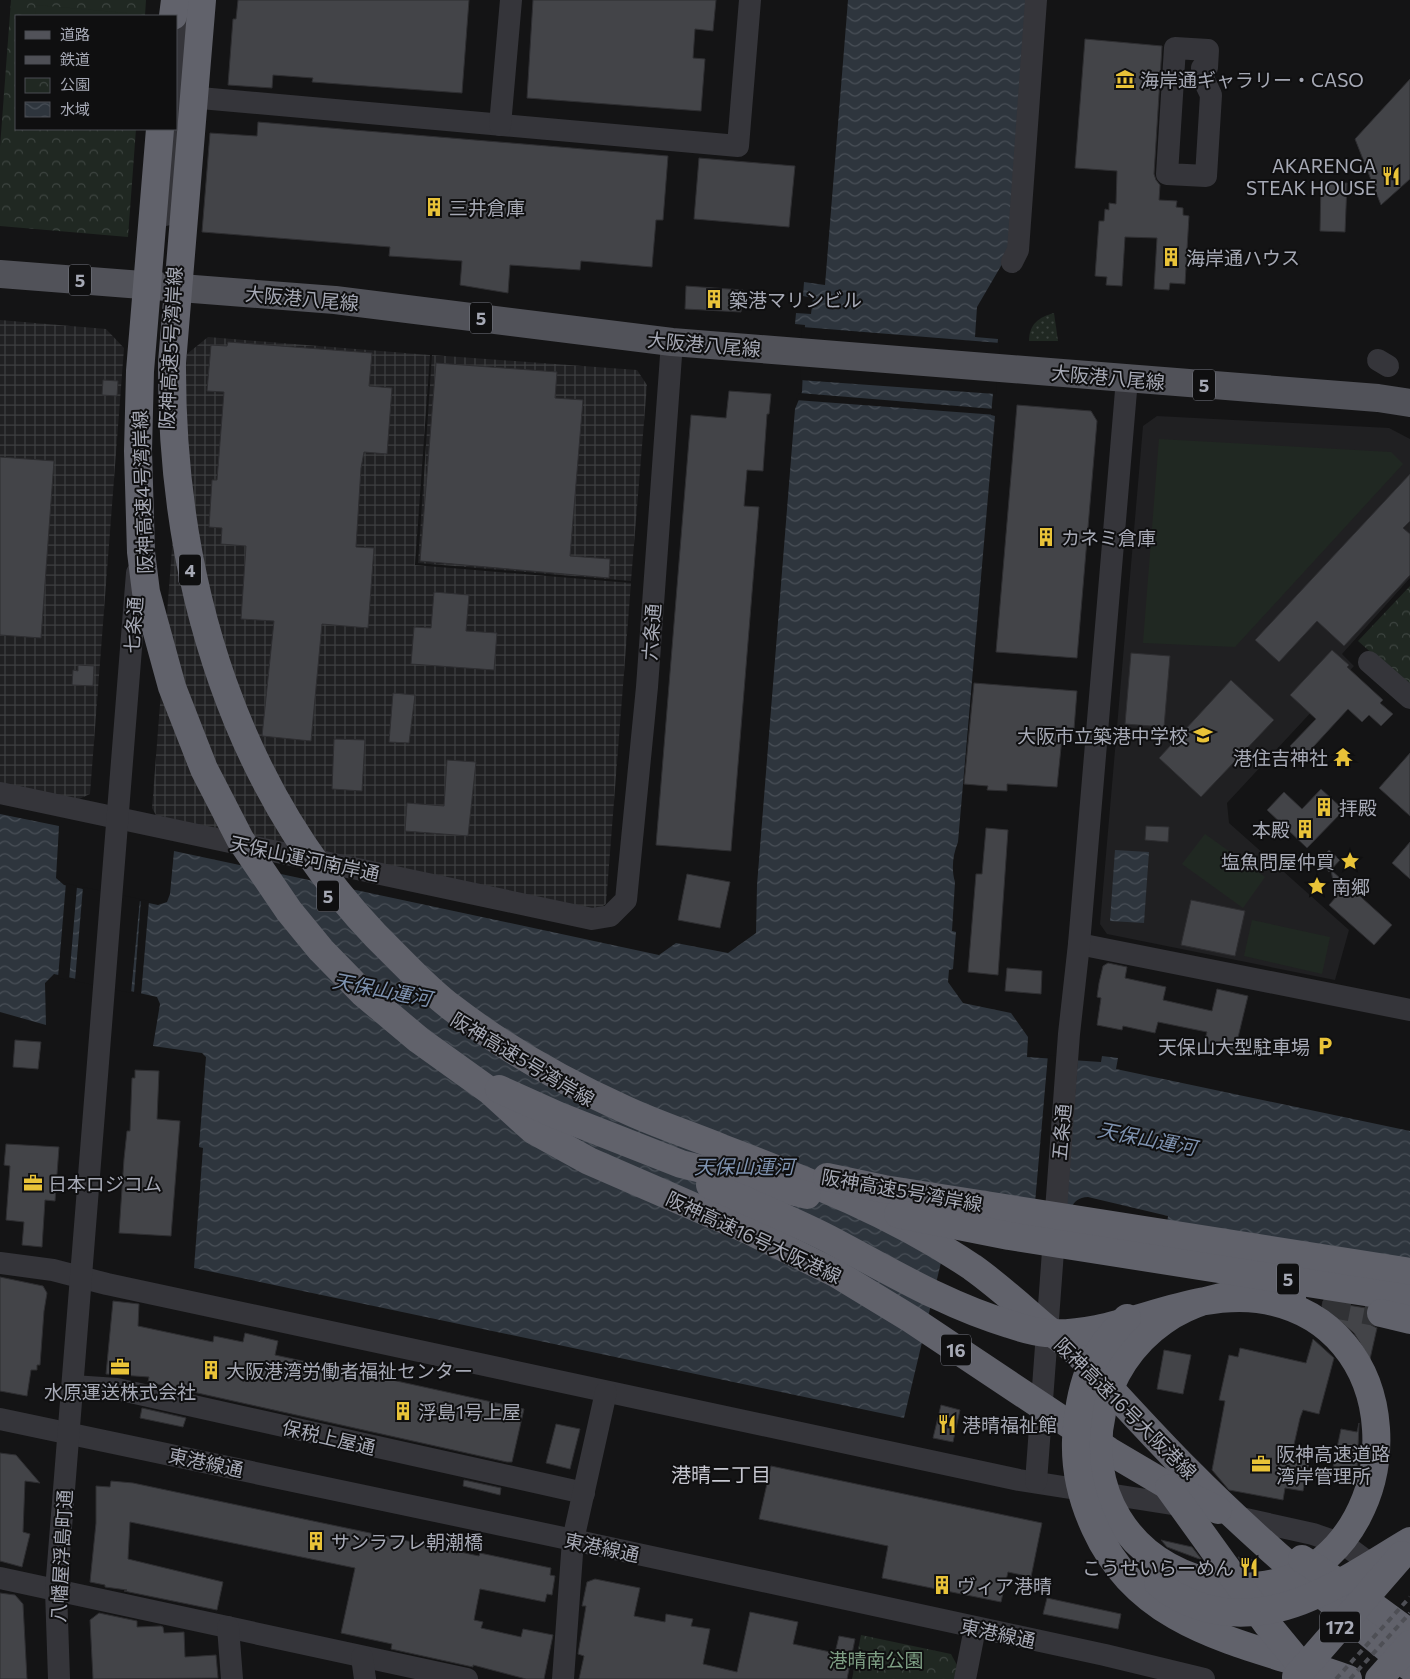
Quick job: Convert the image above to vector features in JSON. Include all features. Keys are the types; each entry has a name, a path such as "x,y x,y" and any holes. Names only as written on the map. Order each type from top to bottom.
{"highway":[{"path":"169,15 170,0"},
{"path":"174,15 175,0"},
{"name":"阪神高速5号湾岸線","path":"195,0 165,364 166,457 182,569 196,627 236,740 263,796 292,846 327,895 363,936 404,977 445,1012 506,1053 578,1095 623,1116 716,1150 884,1189 1410,1272"},
{"name":"阪神高速4号湾岸線","path":"202,0 172,363 172,413 181,510 190,568 204,625 220,679 242,735 269,790 299,840 334,888 368,929 450,1006 495,1037"},
{"name":"阪神高速4号湾岸線","path":"160,130 140,371 138,451 140,552 146,592 172,687 185,725 204,769 244,846 289,911 321,950 363,993 418,1040 490,1091"},
{"name":"阪神高速5号湾岸線","path":"164,130 139,451 138,535 141,579 148,622 171,703 187,747 228,828 249,865 278,907 315,952 350,989 394,1029 472,1076 559,1116 682,1164 846,1204 999,1234 1410,1298"},
{"name":"阪神高速16号大阪港線","path":"495,1037 539,1065 626,1110 841,1195 939,1246 979,1272 1016,1301 1042,1326 1076,1351 1192,1474 1275,1553 1410,1667"},
{"path":"490,1091 600,1136 774,1213 824,1236 914,1285 982,1316 1042,1333 1061,1333 1113,1324 1191,1304 1231,1299 1256,1299 1300,1310 1318,1320 1345,1341 1369,1372 1382,1400 1386,1417 1387,1455 1380,1490 1375,1504 1355,1536 1341,1550 1311,1571 1261,1586 1242,1588 1203,1580 1157,1559 1136,1540 1117,1516"},
{"name":"阪神高速16号大阪港線","path":"490,1091 533,1130 589,1161 750,1231 837,1274 875,1296 1108,1452 1297,1556 1358,1595 1410,1633"},
{"path":"1318,1301 1283,1295 1237,1293 1221,1290 1184,1293 1146,1305 1130,1315 1104,1342 1088,1374 1078,1412 1077,1462 1084,1499 1100,1539 1111,1558 1134,1585 1155,1603 1185,1623 1218,1637 1348,1679"},
{"path":"1237,1293 1196,1304 1165,1320 1139,1342 1117,1372 1100,1413 1098,1458 1110,1501 1123,1536 1145,1571 1161,1586 1196,1606 1220,1612 1263,1612 1300,1602 1338,1584 1410,1541"},
{"path":"1016,1301 1063,1360 1129,1434 1267,1624 1314,1679"},
{"path":"1381,1313 1410,1320"},
{"name":"172","path":"1295,1679 1410,1546"},
{"path":"1379,1679 1410,1644"}],"main road":[{"name":"大阪港八尾線","path":"0,274 335,300 672,342 1378,398 1410,403"}],"street":[{"path":"178,92 186,0"},
{"path":"500,124 511,0"},
{"path":"178,103 500,124 738,146 750,0"},
{"path":"1012,262 1018,250 1036,0"},
{"path":"1175,48 1208,50 1207,68 1202,68 1202,78 1211,95 1206,176 1166,174 1175,48"},
{"name":"七条通","path":"81,1277 174,130"},
{"name":"六条通","path":"610,916 626,900 647,687 672,342"},
{"name":"五条通","path":"1036,1482 1069,1034 1079,944 1127,379"},
{"path":"1369,662 1410,698"},
{"name":"天保山運河南岸通","path":"0,794 592,919 610,916"},
{"path":"1079,944 1407,1006"},
{"path":"0,1263 54,1270 116,1287 1036,1482 1172,1503 1313,1534 1345,1545 1384,1574"},
{"name":"八幡屋浮島町通","path":"60,1679 56,1590 81,1277"},
{"name":"保税上屋通","path":"73,1386 117,1390 584,1493"},
{"path":"562,1679 573,1540 606,1392"},
{"name":"東港線通","path":"0,1419 573,1540 1204,1679"},
{"path":"0,1578 228,1627 363,1668 467,1679"},
{"path":"228,1627 232,1679"},
{"path":"965,1679 976,1628"}],"shaded area":[{"path":"0,320 106,329 124,348 90,794 77,800 0,783"},
{"path":"208,337 430,355 415,565 631,583 606,904 595,911 158,819 152,808 187,354"},
{"path":"432,355 637,370 647,385 631,581 418,563"},
{"name":"大阪市立築港中学校","path":"1157,416 1389,428 1410,439 1410,578 1342,654 1354,666 1227,803 1229,823 1349,930 1335,980 1107,934 1100,924 1143,426"}],"green space":[{"path":"11,0 146,0 145,15 15,15 15,130 136,130 128,237 0,226 0,147"},
{"path":"36,5 127,13 126,15 35,15"},
{"path":"1054,313 1058,341 1029,341 1029,335 1036,322"},
{"path":"1159,439 1391,452 1403,464 1235,647 1143,643"},
{"path":"1410,586 1410,687 1358,641"},
{"path":"1205,834 1265,877 1243,908 1182,864"},
{"path":"1252,920 1330,937 1322,974 1244,956"},
{"name":"港晴南公園","path":"861,1635 951,1654 957,1665 954,1679 852,1679"}],"water":[{"name":"天保山運河","path":"848,0 1029,0 1008,254 977,307 975,337 998,339 991,415 995,416 958,842 953,862 955,882 952,931 956,932 953,969 949,970 948,982 963,1003 1011,1013 1028,1037 1027,1057 1101,1062 1102,1056 1118,1058 1116,1069 1410,1131 1410,1281 1164,1245 1168,1216 1088,1197 1077,1200 1074,1204 1067,1229 953,1212 904,1418 194,1268 203,1148 199,1147 206,1057 202,1053 153,1046 160,1004 157,997 54,974 45,983 46,1025 0,1012 0,814 59,826 56,878 64,885 158,905 167,902 170,894 174,851 659,955 676,943 728,953 756,933 757,885 795,409 802,392 805,325 795,324 796,313 811,314 813,298 803,296 804,282 825,285"},
{"path":"1115,850 1149,852 1144,923 1110,921"}],"pier":[{"path":"802,327 1000,343 996,394 800,380"},
{"path":"799,393 994,409 994,413 997,415 796,400"},
{"path":"66,883 77,886 69,980 58,978"},
{"path":"83,887 140,899 131,993 75,981"},
{"path":"141,899 149,901 141,995 134,993"},
{"path":"1048,1055 1078,1057 1064,1231 1033,1226"}],"building":[{"path":"238,0 469,0 462,93 312,82 313,78 273,75 272,88 228,85 233,19 236,19"},
{"path":"533,0 716,0 713,31 695,29 693,58 705,59 701,111 527,98"},
{"path":"1085,39 1162,46 1154,174 1160,185 1159,200 1177,201 1176,207 1183,208 1183,215 1189,216 1185,284 1170,283 1169,290 1154,289 1157,238 1125,237 1122,286 1106,285 1107,277 1095,276 1099,221 1104,221 1105,209 1109,210 1109,203 1116,204 1117,171 1075,168"},
{"path":"1410,79 1410,179 1381,205 1355,139"},
{"name":"三井倉庫","path":"258,122 668,156 663,220 656,220 652,267 581,261 580,270 510,265 508,293 460,285 462,261 389,256 390,247 202,232 210,133 257,136"},
{"path":"699,158 795,166 789,227 694,219"},
{"path":"1321,182 1347,183 1345,232 1320,231"},
{"name":"築港マリンビル","path":"686,286 743,290 741,312 685,309"},
{"path":"228,342 372,353 369,386 392,388 387,454 364,452 361,468 356,547 374,548 368,628 322,624 311,741 262,736 274,621 241,619 246,546 221,544 222,528 209,527 212,480 217,480 224,392 207,391 211,345 227,346"},
{"path":"436,363 557,372 555,398 583,400 570,556 610,559 609,578 420,561"},
{"path":"103,380 118,381 117,396 102,395"},
{"path":"729,391 771,394 769,414 767,414 763,471 747,470 744,506 759,507 731,851 656,845 691,415 726,418"},
{"name":"カネミ倉庫","path":"1017,405 1091,411 1097,421 1077,658 996,652"},
{"path":"0,457 54,461 41,638 0,635"},
{"path":"1410,474 1410,521 1403,528 1410,534 1410,575 1344,646 1317,621 1279,662 1255,640"},
{"path":"434,592 469,595 466,631 497,633 494,670 411,664 414,627 431,628"},
{"path":"1332,650 1349,665 1347,667 1383,700 1380,703 1393,714 1381,726 1369,715 1362,722 1348,709 1303,758 1290,746 1316,719 1290,695"},
{"path":"1131,653 1170,656 1164,727 1125,724"},
{"path":"78,665 94,666 93,686 72,685 73,670 78,671"},
{"path":"1231,680 1274,720 1201,797 1159,758"},
{"path":"974,683 1077,691 1074,729 1063,728 1057,787 1007,784 1007,791 987,790 988,786 964,784"},
{"path":"393,693 415,695 409,743 389,742"},
{"path":"334,739 365,740 362,791 332,789"},
{"path":"1410,753 1410,816 1379,788"},
{"path":"447,760 476,762 468,836 405,831 407,803 444,806"},
{"path":"1321,789 1344,810 1307,848 1267,810 1284,792 1302,809"},
{"path":"1146,826 1169,827 1168,842 1145,840"},
{"path":"986,828 1008,830 998,975 968,972 976,874 982,874"},
{"path":"1410,842 1410,879 1392,863"},
{"path":"1329,850 1340,860 1329,872 1318,862"},
{"path":"1331,870 1392,925 1374,945 1329,905 1336,897"},
{"path":"687,874 730,882 720,928 678,920"},
{"path":"1191,900 1245,911 1235,956 1181,945"},
{"path":"1108,963 1127,967 1125,978 1166,987 1163,1000 1212,1011 1217,989 1248,996 1235,1050 1204,1043 1207,1032 1158,1022 1155,1033 1123,1026 1122,1030 1097,1025 1101,998 1097,997 1099,983 1103,966"},
{"path":"1007,968 1042,971 1041,994 1005,991"},
{"path":"15,1040 41,1042 38,1069 13,1067"},
{"path":"135,1070 159,1071 157,1119 180,1121 171,1236 119,1233 124,1159 127,1131 130,1131 132,1078 135,1078"},
{"name":"日本ロジコム","path":"6,1144 59,1147 55,1201 45,1200 42,1247 22,1245 24,1222 6,1220 10,1166 4,1165"},
{"path":"0,1277 43,1286 47,1293 40,1365 37,1365 37,1370 31,1370 27,1396 0,1391"},
{"path":"113,1301 139,1304 138,1326 213,1342 214,1336 243,1342 245,1333 278,1341 275,1355 376,1377 378,1368 394,1371 392,1380 524,1409 512,1462 148,1382 149,1377 106,1374"},
{"path":"1323,1301 1366,1308 1366,1318 1371,1325 1377,1328 1370,1359 1354,1333 1322,1306"},
{"path":"1313,1339 1334,1358 1319,1414 1303,1410 1300,1418 1293,1449 1311,1453 1303,1491 1285,1488 1283,1500 1229,1490 1212,1470 1225,1401 1219,1400 1229,1355 1238,1357 1240,1348 1306,1363"},
{"path":"1164,1350 1191,1355 1183,1394 1157,1389"},
{"name":"港晴福祉館","path":"941,1405 960,1410 953,1442 933,1438"},
{"path":"142,1408 186,1418 183,1427 140,1418"},
{"path":"1359,1423 1357,1472 1333,1467 1341,1429 1357,1432"},
{"path":"556,1424 580,1429 570,1469 546,1463"},
{"path":"0,1453 16,1455 40,1483 25,1481 23,1532 30,1534 22,1567 0,1561"},
{"path":"771,1466 1042,1523 1031,1577 1008,1572 1001,1602 882,1578 888,1546 759,1519"},
{"path":"464,1480 501,1488 500,1495 463,1486"},
{"path":"111,1481 133,1483 479,1556 480,1553 551,1568 550,1575 555,1576 552,1595 547,1594 545,1602 480,1589 474,1620 483,1622 481,1628 521,1637 523,1629 553,1635 544,1679 526,1679 473,1665 473,1667 391,1649 392,1644 341,1633 355,1568 130,1522 128,1559 223,1582 217,1610 105,1587 105,1585 90,1582 96,1523 96,1486 110,1487"},
{"path":"1161,1540 1192,1547 1202,1560 1167,1547"},
{"path":"1238,1557 1258,1561 1256,1570 1248,1571"},
{"path":"595,1579 640,1588 634,1616 665,1622 666,1614 693,1619 691,1626 710,1629 703,1664 737,1672 750,1612 798,1622 793,1644 835,1653 839,1636 855,1639 847,1679 579,1679 584,1656 578,1654 586,1606 582,1606 587,1582"},
{"path":"0,1593 15,1595 23,1604 27,1679 0,1679"},
{"path":"1047,1598 1121,1614 1118,1629 1043,1614"},
{"path":"99,1613 137,1621 137,1627 161,1626 164,1633 184,1632 185,1657 216,1655 218,1678 93,1679 90,1620"}],"tunnel":[{"path":"1323,1302 1381,1313"}],"railway":[{"path":"1336,1679 1410,1597"},
{"path":"1350,1679 1410,1613"}],"place":[{"name":"海岸通ギャラリー・CASO","path":"1125,79"},
{"name":"AKARENGA STEAK HOUSE","path":"1391,176"},
{"name":"三井倉庫","path":"434,207"},
{"name":"海岸通ハウス","path":"1171,257"},
{"name":"築港マリンビル","path":"714,299"},
{"name":"カネミ倉庫","path":"1046,537"},
{"name":"大阪市立築港中学校","path":"1203,735"},
{"name":"港住吉神社","path":"1343,757"},
{"name":"拝殿","path":"1324,807"},
{"name":"本殿","path":"1305,829"},
{"name":"塩魚問屋仲買","path":"1350,861"},
{"name":"南郷","path":"1317,886"},
{"name":"天保山大型駐車場","path":"1325,1046"},
{"name":"日本ロジコム","path":"33,1183"},
{"name":"水原運送株式会社","path":"120,1367"},
{"name":"大阪港湾労働者福祉センター","path":"211,1370"},
{"name":"浮島1号上屋","path":"403,1411"},
{"name":"港晴福祉館","path":"947,1424"},
{"name":"阪神高速道路 湾岸管理所","path":"1261,1464"},
{"name":"サンラフレ朝潮橋","path":"316,1541"},
{"name":"こうせいらーめん","path":"1249,1567"},
{"name":"ヴィア港晴","path":"942,1585"}],"district":[{"name":"港晴二丁目","path":"721,1474"}]}
